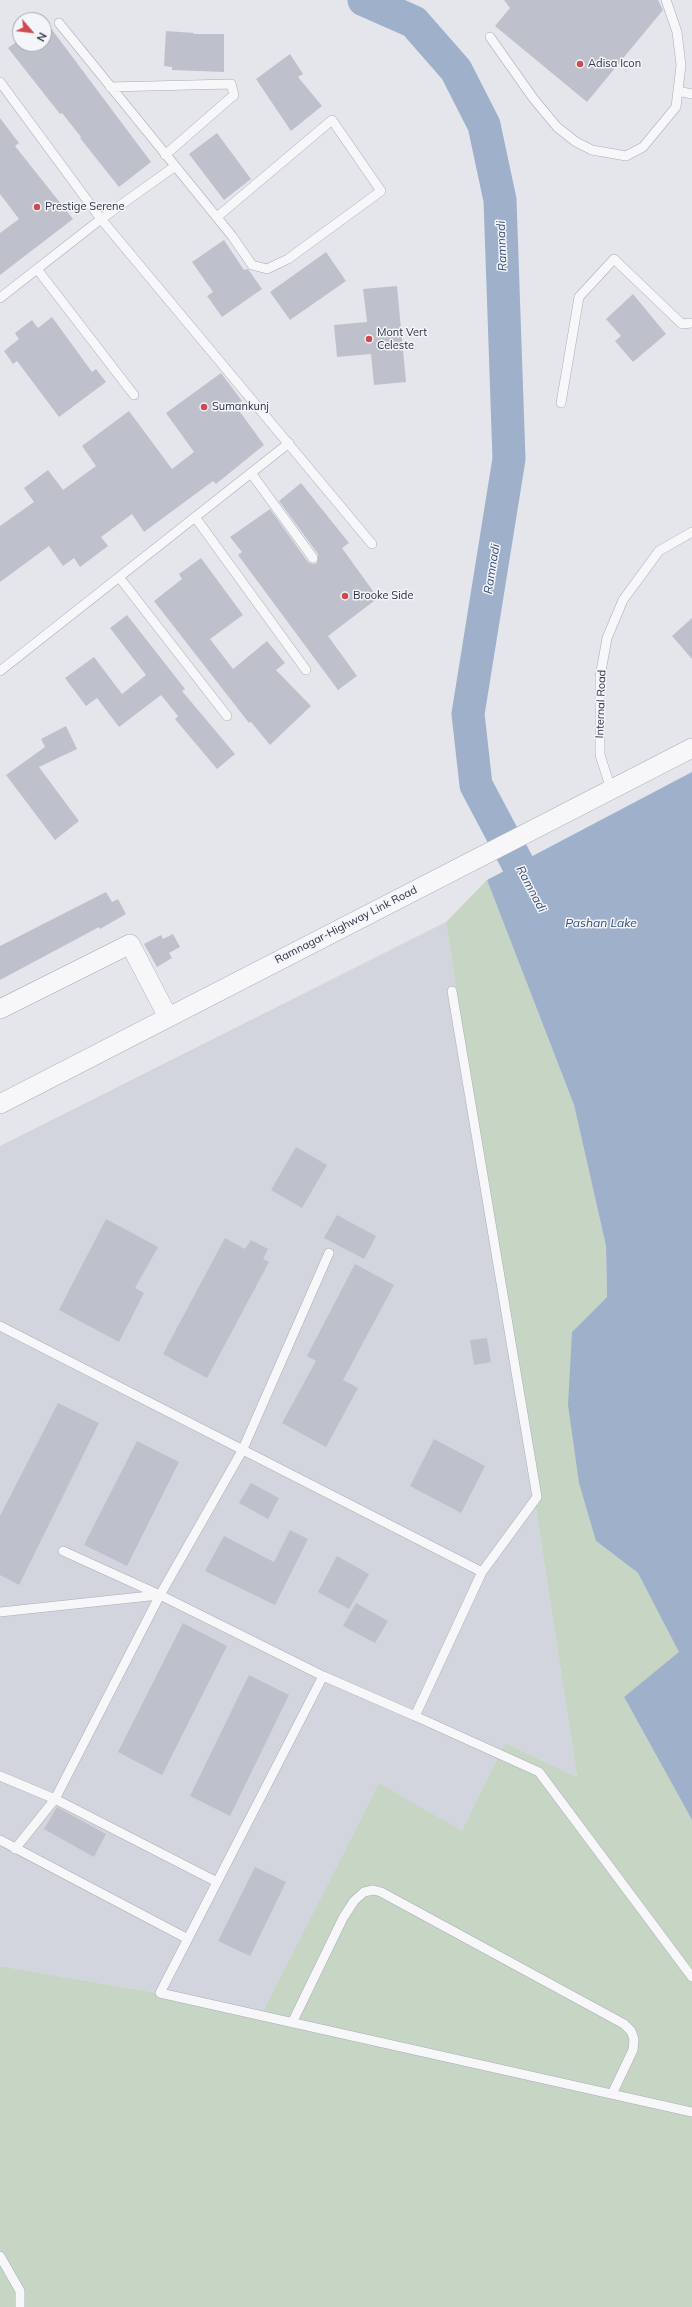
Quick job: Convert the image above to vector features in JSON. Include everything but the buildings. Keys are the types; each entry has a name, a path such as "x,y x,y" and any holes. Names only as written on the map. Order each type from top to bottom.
{"street":[{"name":"Ramnagar-Highway Link Road","path":"0,1104 692,748"},
{"path":"0,1010 130,944 168,1017"}],"lane":[{"path":"490,37 533,98 557,127 576,142 592,150 626,156 643,148 676,107 681,65 678,39 671,9 666,0"},
{"path":"59,23 174,167 217,217 252,265 267,268 288,259 381,191 332,120 217,217"},
{"path":"0,82 101,219 372,544"},
{"path":"110,87 231,84 234,95 165,155"},
{"path":"678,91 692,94"},
{"path":"1,295 101,219 174,167"},
{"path":"562,403 579,297 614,259 682,324 692,323"},
{"path":"37,269 134,395"},
{"path":"0,671 289,443"},
{"path":"251,473 313,558"},
{"path":"195,517 306,670"},
{"name":"Internal Road","path":"611,789 600,755 600,677 607,638 623,600 659,550 692,532"},
{"path":"119,577 227,716"},
{"path":"415,1716 482,1572 537,1496 452,991"},
{"path":"15,1849 55,1799 160,1595 242,1451 329,1253"},
{"path":"0,1326 242,1451 482,1572"},
{"path":"63,1551 160,1595 323,1676 539,1772 692,1977"},
{"path":"0,1612 160,1595"},
{"path":"323,1676 160,1993 692,2112"},
{"path":"0,1776 55,1799 217,1882"},
{"path":"0,1840 188,1939"},
{"path":"292,2023 343,1918 354,1901 364,1892 373,1890 381,1892 624,2024 632,2031 634,2039 633,2050 612,2094"},
{"path":"0,2256 20,2291 20,2307"}],"shaded area":[{"path":"446,922 577,1777 505,1743 462,1832 379,1783 263,2011 0,1966 0,1146"}],"green space":[{"path":"487,880 574,1105 606,1246 607,1297 572,1332 596,1541 638,1573 680,1652 624,1697 692,1820 692,2307 0,2307 0,1966 263,2011 379,1783 462,1831 505,1743 577,1777 446,922"}],"water":[{"name":"Pashan Lake","path":"692,772 692,1820 624,1697 679,1652 638,1573 596,1541 579,1483 568,1405 572,1332 607,1297 606,1246 574,1105 487,880"}],"waterway":[{"name":"Ramnadi","path":"364,0 414,22 456,70 484,125 500,200 509,459 468,714 476,785 539,904"}],"place":[{"name":"Adisa Icon","path":"580,64"},
{"name":"Prestige Serene","path":"37,207"},
{"name":"Mont Vert Celeste","path":"369,339"},
{"name":"Sumankunj","path":"204,407"},
{"name":"Brooke Side","path":"345,596"}]}
